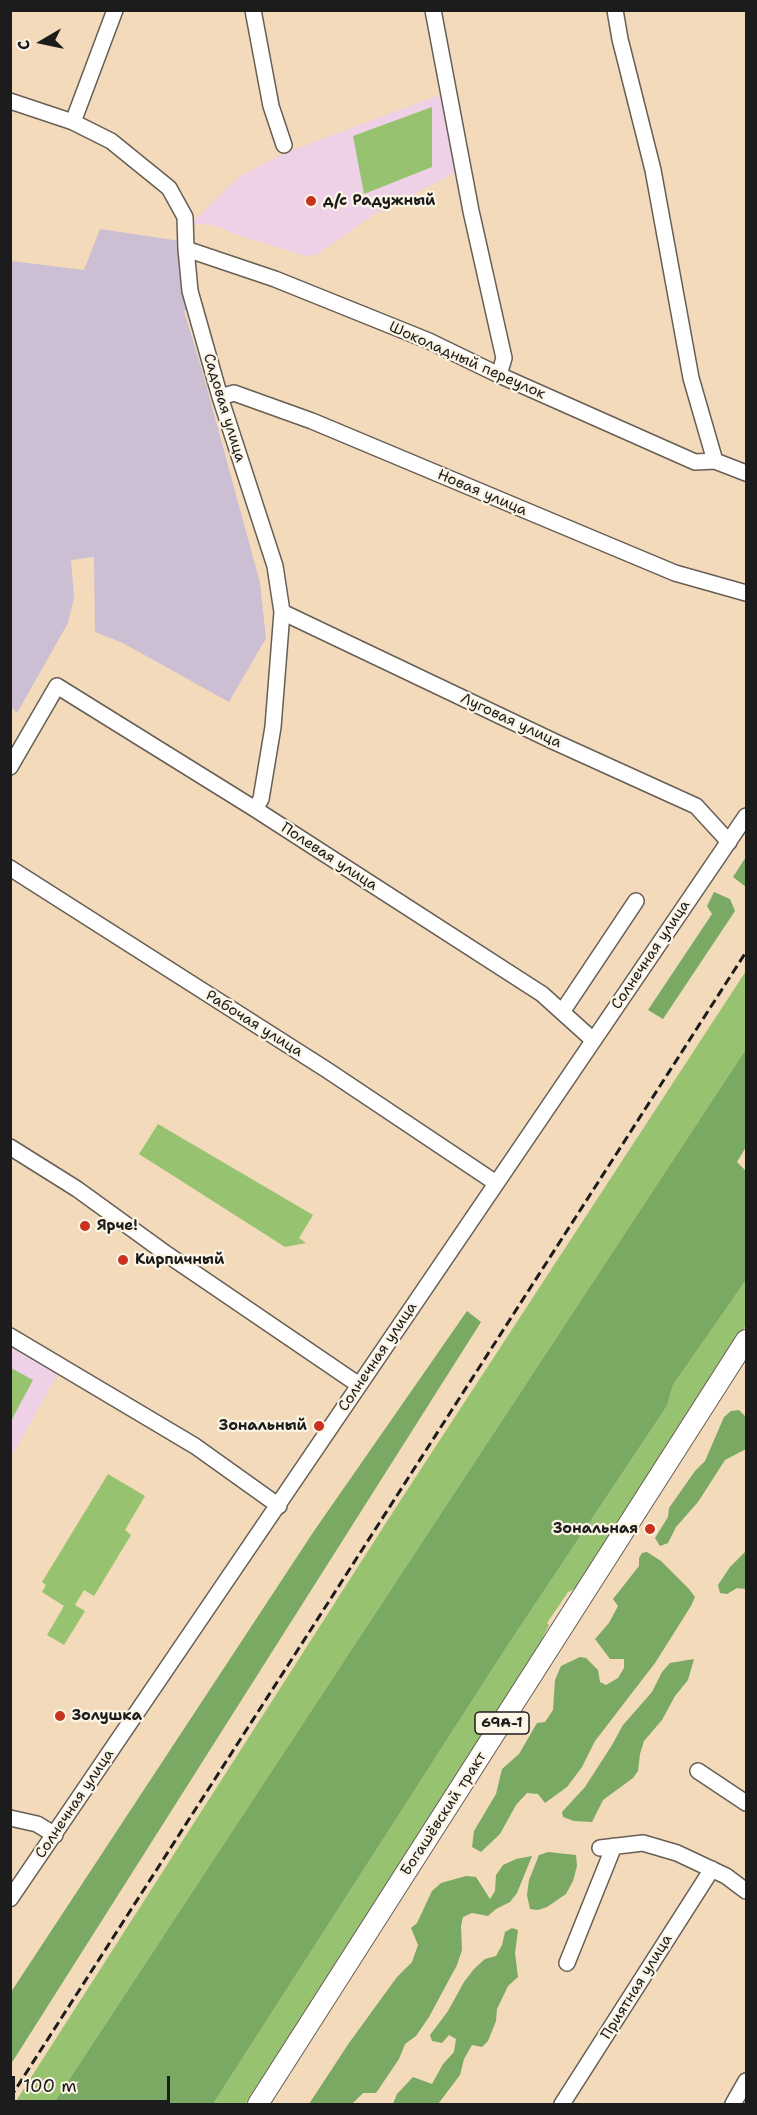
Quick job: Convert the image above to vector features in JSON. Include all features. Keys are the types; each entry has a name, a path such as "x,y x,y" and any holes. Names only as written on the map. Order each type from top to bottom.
{"main road":[{"name":"Богашёвский тракт","path":"258,2104 747,1340"}],"street":[{"path":"73,122 115,10"},
{"path":"253,10 271,106 284,145"},
{"path":"433,10 471,212 504,358 499,375"},
{"path":"615,10 620,39 653,170 691,378 715,461"},
{"name":"Садовая улица","path":"10,101 73,122 111,141 169,188 185,217 190,291 220,397 275,566 282,612 273,728 261,799 255,809"},
{"name":"Шоколадный переулок","path":"186,249 275,279 429,341 499,375 695,462 715,461 747,473"},
{"name":"Новая улица","path":"220,397 234,393 312,421 675,573 747,593"},
{"name":"Луговая улица","path":"282,612 555,742 696,806 729,842"},
{"name":"Полевая улица","path":"10,767 57,686 255,809 542,994 593,1040"},
{"name":"Солнечная улица","path":"10,1899 747,816"},
{"name":"Рабочая улица","path":"10,868 327,1070 496,1183"},
{"path":"562,1012 636,901"},
{"path":"10,1147 77,1189 168,1255 359,1385"},
{"path":"10,1336 186,1440 279,1506"},
{"path":"698,1771 747,1803"},
{"path":"10,1818 37,1824 55,1835"},
{"path":"567,1964 607,1847 643,1843 677,1853 726,1876 747,1891"},
{"name":"Приятная улица","path":"562,2104 712,1869"},
{"path":"733,2104 747,2081"}],"shaded area":[{"path":"442,94 460,170 375,214 316,255 306,256 237,235 217,226 192,223 240,176 285,153"},
{"path":"100,229 180,241 181,281 189,309 184,311 260,583 266,638 229,702 123,643 95,632 94,557 71,560 74,598 68,623 17,713 11,707 11,261 84,270"},
{"path":"11,1342 60,1370 11,1457"}],"green space":[{"path":"432,107 432,167 364,194 353,136"},
{"path":"746,857 746,887 733,877"},
{"path":"714,892 730,899 735,911 663,1019 648,1010 712,914 707,906"},
{"path":"746,971 746,1049 53,2104 14,2104 400,1501"},
{"path":"746,1049 746,1147 737,1162 746,1171 746,1280 673,1385 667,1406 502,1654 213,2104 53,2104"},
{"path":"158,1124 313,1215 299,1238 306,1243 285,1247 139,1154"},
{"path":"746,1280 746,1325 582,1581 575,1589 568,1592 547,1623 549,1625 531,1661 245,2104 213,2104 502,1654 667,1406 673,1385"},
{"path":"467,1311 481,1322 11,2064 11,1992 314,1531"},
{"path":"11,1368 33,1380 12,1419 10,1418"},
{"path":"739,1410 746,1417 746,1449 725,1460 698,1502 676,1527 668,1543 660,1546 655,1538 668,1517 669,1508 695,1471 705,1461 724,1417 731,1411"},
{"path":"108,1474 145,1496 125,1530 131,1535 94,1596 84,1590 75,1605 85,1611 64,1645 47,1635 64,1606 42,1592 46,1585 42,1582"},
{"path":"746,1551 746,1589 737,1588 727,1594 720,1593 718,1585 730,1567"},
{"path":"647,1552 661,1561 689,1589 695,1597 691,1606 655,1663 595,1741 582,1767 567,1787 545,1803 538,1794 527,1793 516,1805 500,1834 481,1852 472,1847 474,1831 496,1794 502,1769 519,1754 537,1723 545,1722 553,1710 555,1680 561,1666 580,1657 586,1658 598,1670 600,1682 606,1685 618,1678 624,1668 624,1659 610,1659 595,1639 609,1623 618,1606 613,1599 639,1566 642,1553"},
{"path":"694,1659 688,1680 675,1696 662,1720 644,1741 638,1771 633,1778 603,1800 592,1822 574,1821 563,1817 562,1812 585,1787 623,1725 652,1692 662,1672 670,1663"},
{"path":"548,1852 576,1855 577,1866 573,1881 566,1894 547,1907 538,1910 530,1909 527,1895 529,1880 539,1855"},
{"path":"532,1856 517,1893 510,1902 488,1916 472,1913 463,1917 462,1950 457,1965 429,2017 416,2036 405,2044 399,2059 376,2093 363,2093 352,2104 309,2104 349,2043 397,1977 412,1962 418,1945 411,1928 417,1923 432,1891 441,1883 466,1876 476,1877 490,1899 495,1891 496,1875 503,1865 516,1859"},
{"path":"512,1928 518,1930 515,1953 518,1977 508,1986 497,2009 496,2021 488,2041 482,2047 472,2045 464,2059 460,2075 438,2104 393,2104 397,2094 413,2077 432,2084 443,2064 454,2052 456,2039 449,2035 442,2043 432,2041 430,2035 448,2011 464,1982 485,1959 496,1956 505,1932"}],"railway":[{"path":"10,2098 746,952"}],"place":[{"name":"д/с Радужный","path":"311,201"},
{"name":"Ярче!","path":"85,1226"},
{"name":"Кирпичный","path":"123,1260"},
{"name":"Зональный","path":"319,1426"},
{"name":"Зональная","path":"650,1529"},
{"name":"Золушка","path":"60,1716"}]}
